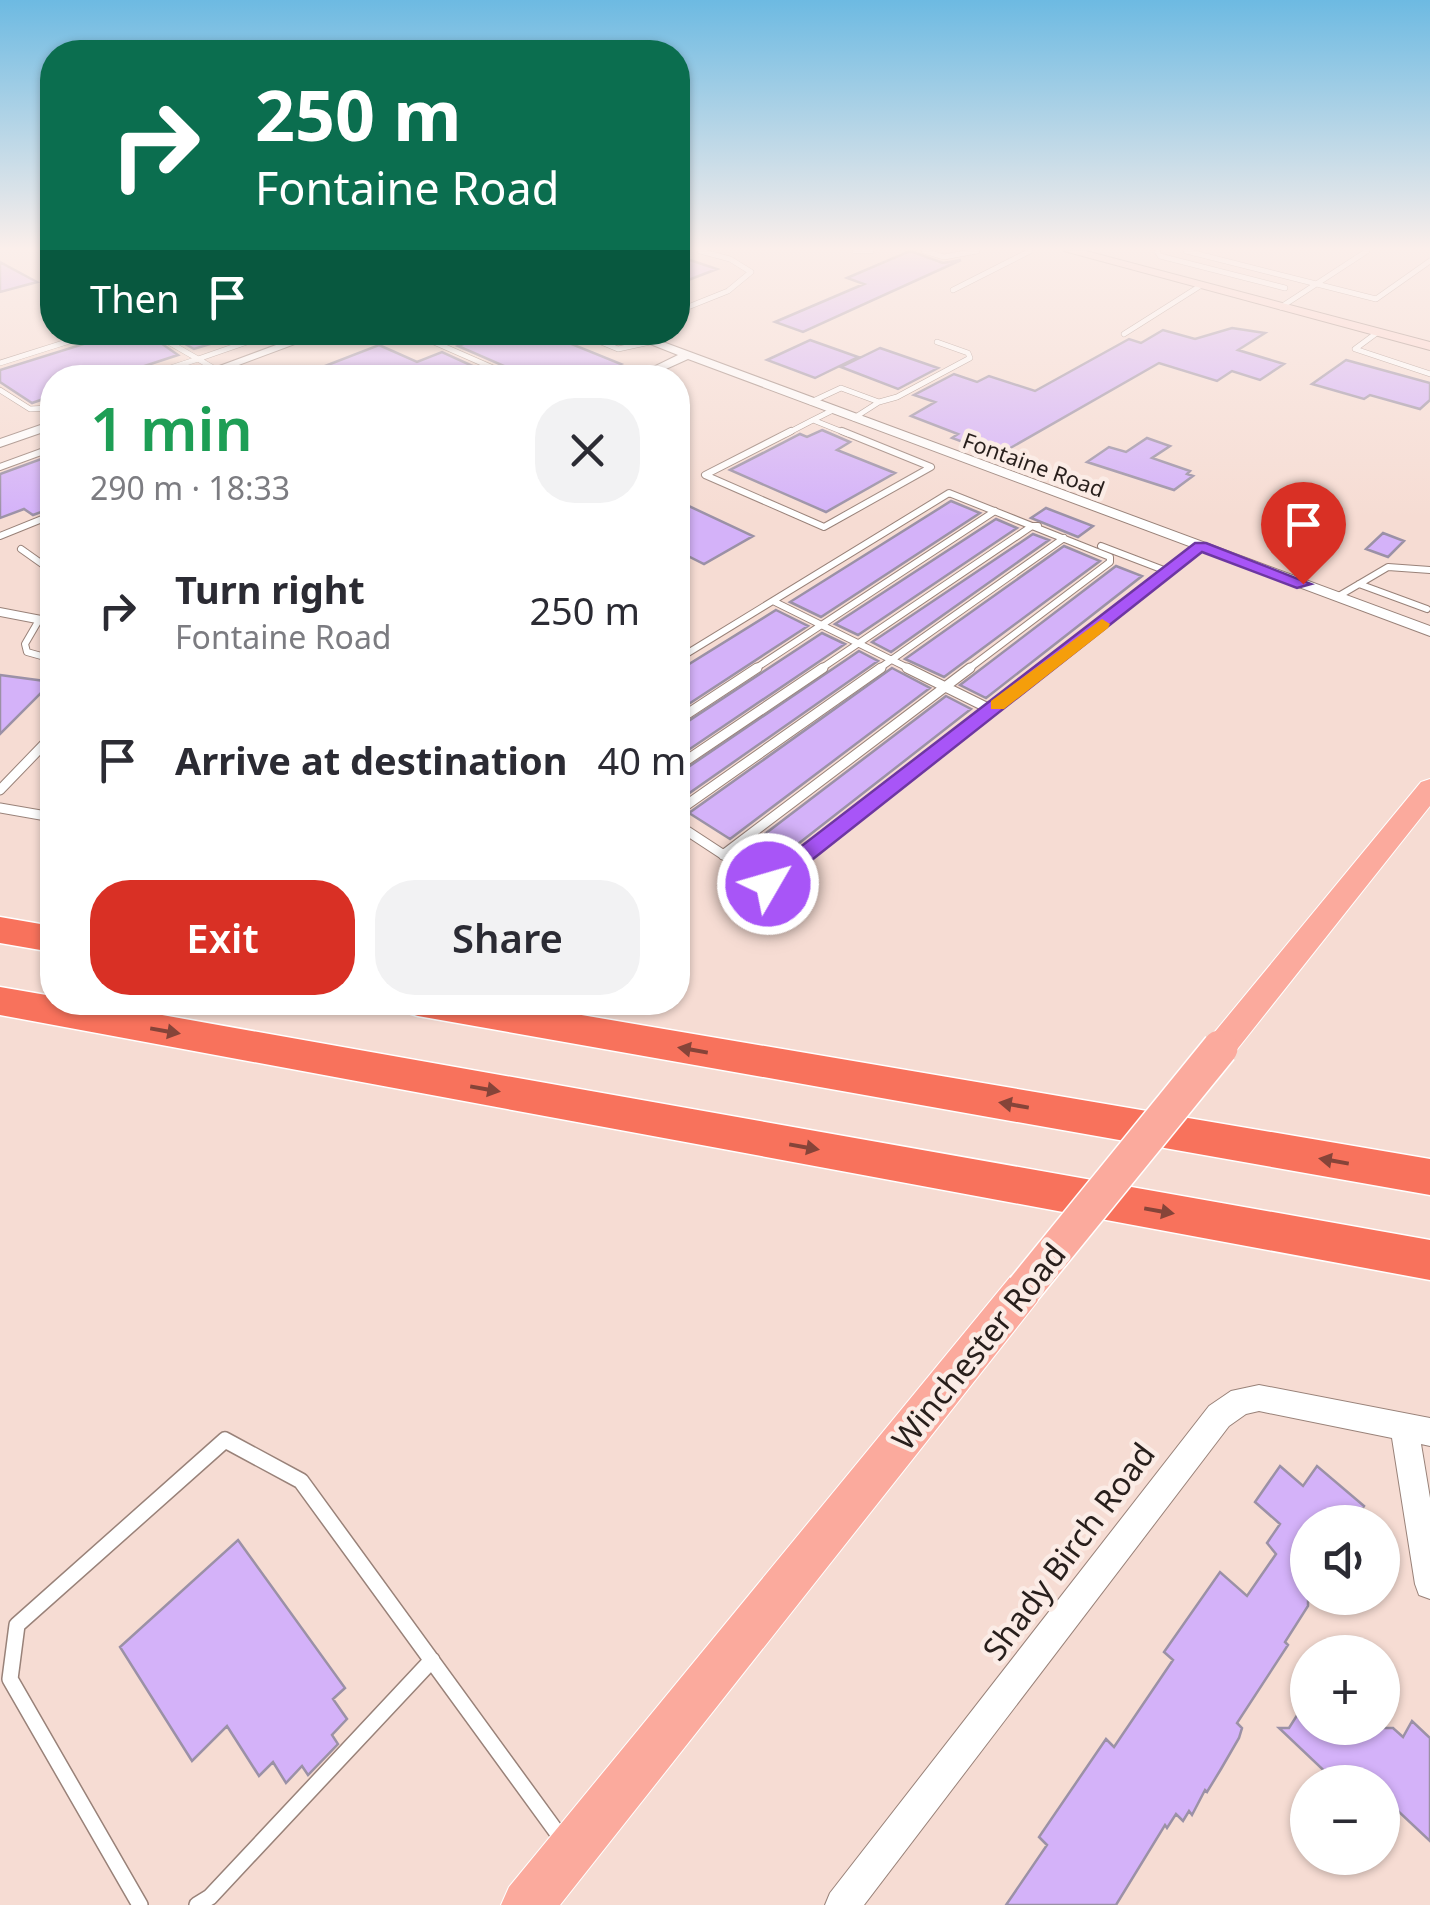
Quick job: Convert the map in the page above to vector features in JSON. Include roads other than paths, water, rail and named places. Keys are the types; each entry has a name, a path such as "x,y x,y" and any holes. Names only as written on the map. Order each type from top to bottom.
{"highway":[{"path":"0,930 40,938"},
{"path":"0,1001 40,1008"},
{"path":"77,1015 1430,1260"},
{"path":"493,1015 1430,1177"}],"main road":[{"name":"Winchester Road","path":"526,1905 1430,788"}],"street":[{"path":"227,365 284,345"},
{"name":"Fontaine Road","path":"658,345 1430,631"},
{"path":"666,365 686,356"},
{"path":"0,444 40,429"},
{"path":"0,612 40,620"},
{"name":"Shady Birch Road","path":"842,1905 1219,1416 1241,1400 1259,1398 1417,1429"},
{"path":"1417,1429 1430,1584"}],"lane":[{"path":"1367,340 1355,349 1430,374"},
{"path":"854,418 970,358 968,352 937,342"},
{"path":"0,363 57,345"},
{"path":"174,345 208,365"},
{"path":"180,365 238,345"},
{"path":"441,345 486,365"},
{"path":"608,345 618,349 642,345"},
{"path":"810,402 840,388 879,402"},
{"path":"0,390 30,409 40,409"},
{"path":"813,420 930,467 824,527 705,475 813,420 833,410"},
{"path":"0,466 40,452"},
{"path":"690,652 949,493 1110,557 1110,562 724,854"},
{"path":"690,712 995,511"},
{"path":"0,536 40,520"},
{"path":"690,758 1032,526 1051,528 1168,572"},
{"path":"690,803 1064,538"},
{"path":"690,832 768,884 1200,546"},
{"path":"21,549 40,562"},
{"path":"1337,597 1388,567 1430,570"},
{"path":"1359,584 1427,609"},
{"path":"773,600 992,710"},
{"path":"40,628 25,644 27,652 40,656"},
{"path":"0,790 40,748"},
{"path":"0,808 40,815"},
{"path":"140,1905 10,1679 17,1625 226,1440 301,1481 570,1851"},
{"path":"197,1905 210,1897 432,1660"}]}
